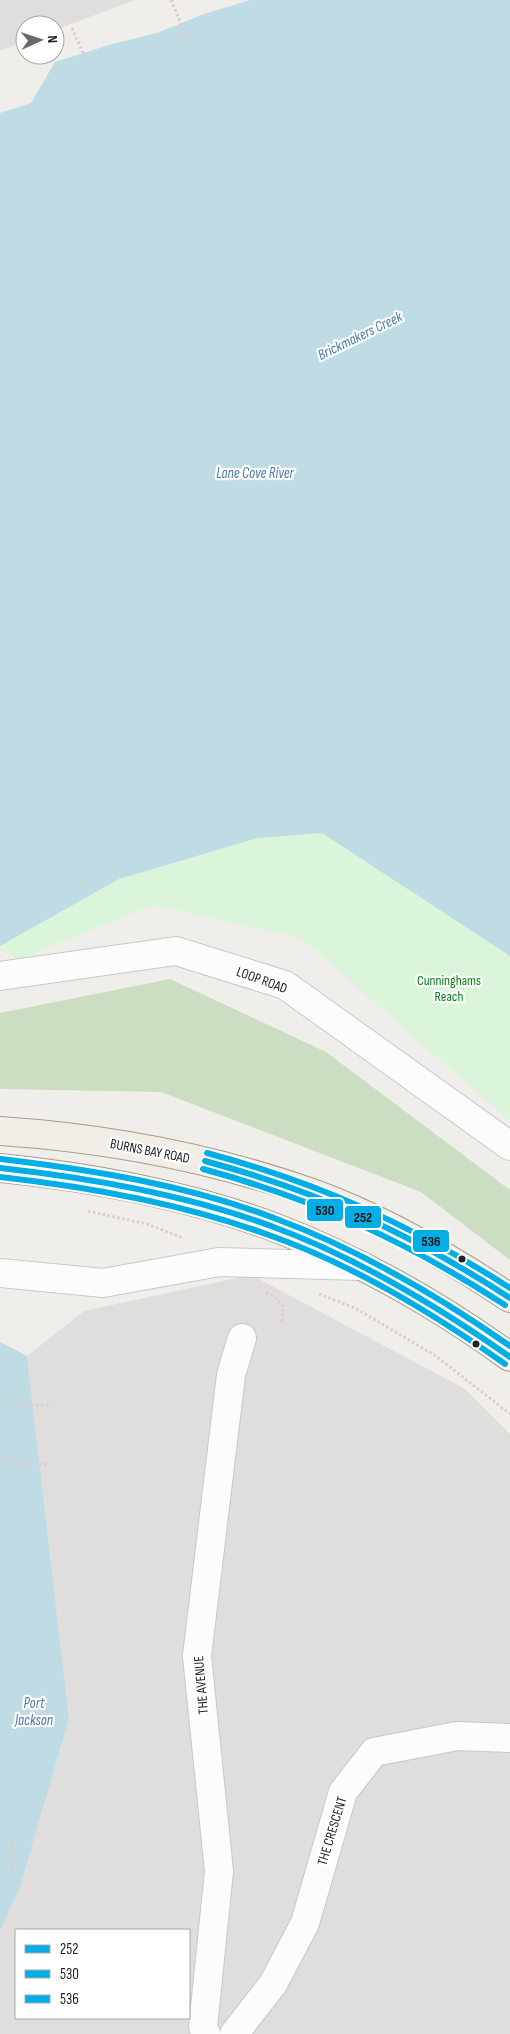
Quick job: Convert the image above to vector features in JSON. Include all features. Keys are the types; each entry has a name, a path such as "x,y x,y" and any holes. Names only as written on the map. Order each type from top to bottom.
{"main road":[{"name":"BURNS BAY ROAD","path":"0,1131 59,1135 154,1149 226,1167 309,1192 386,1224 450,1259 510,1298"},
{"path":"0,1168 31,1171 140,1190 213,1208 271,1226 362,1266 467,1326 510,1357"}],"street":[{"name":"LOOP ROAD","path":"0,976 176,951 285,985 510,1146"},
{"path":"0,1273 103,1283 219,1262 362,1266"},
{"name":"THE AVENUE","path":"206,2034 203,2027 220,1871 197,1656 231,1375 242,1338"},
{"name":"THE CRESCENT","path":"234,2034 273,1984 305,1923 343,1792 374,1752 457,1736 510,1738"}],"path":[{"path":"171,0 187,38 177,42"},
{"path":"72,28 86,60"},
{"path":"257,1290 274,1296 283,1306 282,1322"},
{"path":"6,1404 52,1406"},
{"path":"0,1461 47,1465"},
{"path":"12,1838 12,1872"}],"shaded area":[{"path":"0,0 135,0 65,26 65,15 15,15 15,45 0,51"},
{"path":"251,1275 465,1389 510,1434 510,2034 0,2034 0,1931 20,1887 69,1719 27,1356 84,1311"}],"green space":[{"name":"Cunninghams Reach","path":"322,833 510,956 510,1121 301,938 154,905 19,959 0,950 0,946 119,879 258,838"},
{"path":"170,979 326,1052 510,1190 510,1260 421,1192 161,1092 0,1089 0,1013"}],"water":[{"name":"Lane Cove River","path":"250,0 510,0 510,956 322,833 258,838 119,879 0,946 0,113 31,103 53,65 65,65 65,59 157,33 204,14"},
{"name":"Port Jackson","path":"0,1342 27,1356 69,1719 20,1887 0,1931"}],"transit line":[{"name":"536","path":"207,1153 288,1178 364,1208 437,1245 510,1288"},
{"name":"536","path":"1,1159 139,1180 208,1196 274,1218 336,1244 396,1274 510,1346"},
{"name":"252","path":"205,1161 287,1186 363,1217 400,1234 510,1298"},
{"name":"252","path":"0,1168 103,1182 171,1196 271,1226 303,1238 364,1267 424,1301 510,1357"},
{"name":"530","path":"203,1169 284,1194 360,1225 432,1261 505,1305"},
{"name":"530","path":"0,1177 101,1191 168,1205 201,1213 266,1234 329,1260 390,1291 449,1326 505,1364"}],"water label":[{"name":"Brickmakers Creek","path":"360,336"}]}
